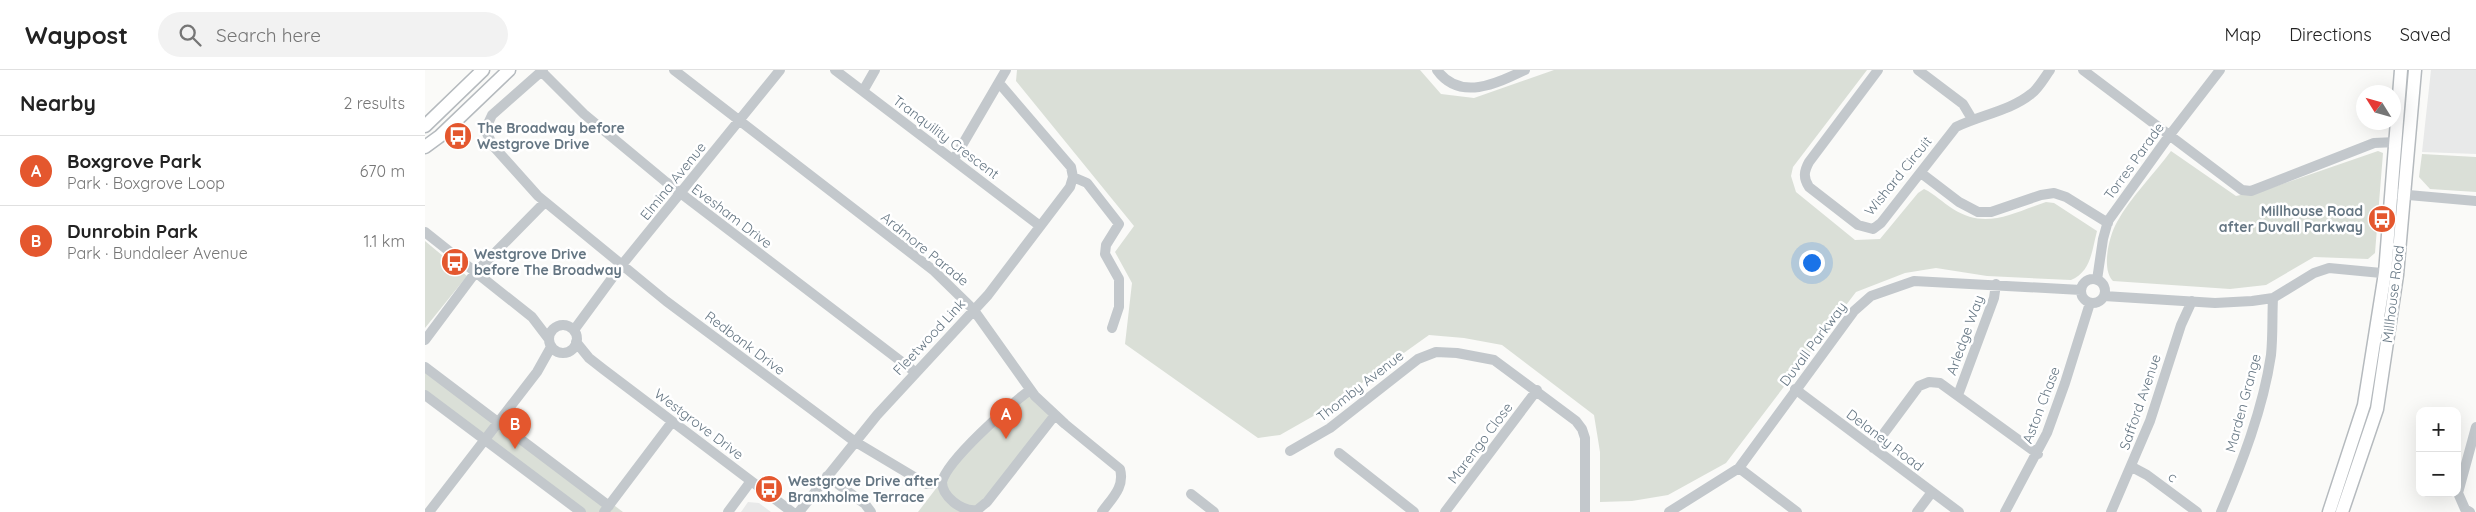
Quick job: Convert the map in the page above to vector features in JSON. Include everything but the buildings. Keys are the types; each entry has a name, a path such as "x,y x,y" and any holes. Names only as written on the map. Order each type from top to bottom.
{"main road":[{"path":"425,126 483,70"},
{"path":"425,147 440,136 509,70"},
{"name":"Millhouse Road","path":"2398,194 2396,142 2401,70"},
{"name":"Millhouse Road","path":"2342,512 2377,409 2398,194 2415,70"},
{"name":"Millhouse Road","path":"2329,512 2364,405 2391,274"},
{"path":"2364,405 2377,409"}],"street":[{"name":"Ardmore Parade","path":"673,70 933,270 973,309 1030,390 1055,415 1120,469 1123,479 1102,512"},
{"name":"Elmina Avenue","path":"571,328 740,121 779,70"},
{"name":"Tranquility Crescent","path":"835,70 1040,226"},
{"path":"863,91 875,70"},
{"path":"954,159 1006,70"},
{"path":"1437,70 1461,88 1483,88 1525,70"},
{"name":"Wishard Circuit","path":"1877,70 1805,168 1804,180 1809,187 1858,225 1873,229 1881,223 1946,138 1957,127 1972,119 2019,103 2032,93 2050,70"},
{"path":"1918,70 1963,104 1972,119"},
{"name":"Torres Parade","path":"2097,280 2108,223 2119,204 2220,70"},
{"name":"Evesham Drive","path":"542,71 584,114 681,193 915,372"},
{"name":"Redbank Drive","path":"542,71 492,115 485,130 494,147 523,182 621,266 854,441 926,484 942,482"},
{"path":"2089,72 2169,136 2242,190 2251,191 2374,143 2396,142"},
{"path":"999,83 1071,167 1073,177 1087,183 1119,224 1107,245 1105,254 1119,279 1119,308 1112,328"},
{"path":"1921,173 1959,202 1978,212 1991,212 2041,194 2054,193 2067,197 2108,223"},
{"name":"Fleetwood Link","path":"799,512 854,441 915,372 988,295 1070,187 1073,177"},
{"path":"2398,194 2476,201"},
{"path":"425,340 475,273 545,202"},
{"path":"425,232 533,317 555,326 571,328 576,342 537,372"},
{"path":"2105,296 2215,303 2273,298 2314,273 2329,268 2391,274"},
{"name":"Duvall Parkway","path":"1669,512 1739,468 1795,389 1854,311 1871,296 1914,280 2081,290"},
{"path":"2097,280 2103,285 2105,296 2100,302 2090,303 2083,298 2081,290 2087,281 2097,280"},
{"name":"Arledge Way","path":"1958,395 1994,298 1996,284"},
{"name":"Marden Grange","path":"2221,512 2243,455 2271,357 2273,298"},
{"name":"Safford Avenue","path":"2111,512 2150,422 2181,325 2192,301"},
{"name":"Aston Chase","path":"2005,512 2038,454 2060,398 2090,303"},
{"path":"533,317 549,342"},
{"path":"429,512 537,372 555,326"},
{"name":"Westgrove Drive","path":"549,342 565,352 589,358"},
{"name":"Westgrove Drive","path":"576,342 589,358 792,512"},
{"name":"Thomby Avenue","path":"1290,451 1330,428 1418,359 1436,352 1457,353 1495,360 1537,390 1582,429 1585,448 1585,512"},
{"path":"425,367 498,422 606,509 673,422"},
{"path":"1873,448 1919,386 1929,382 1939,382 2038,454"},
{"name":"Delaney Road","path":"1795,389 1959,512"},
{"path":"1030,390 986,429 949,467 942,482 946,496 959,507 969,511 977,511 987,502 1055,415"},
{"name":"Marengo Close","path":"1445,512 1537,390"},
{"path":"425,395 581,512"},
{"path":"2470,512 2465,509 2458,493 2476,427"},
{"path":"1339,453 1414,512"},
{"name":"c","path":"2132,467 2147,474 2197,512"},
{"path":"1739,468 1797,512"},
{"path":"827,476 869,508 871,512"},
{"path":"728,512 751,481"},
{"path":"1917,512 1932,492"},
{"path":"1191,494 1214,512"}],"shaded area":[{"path":"1017,70 1420,70 1441,94 1474,98 1554,70 1867,70 1793,167 1791,176 1796,192 1855,240 1880,239 1918,193 1924,189 1953,209 1977,218 1999,218 2046,202 2054,203 2097,231 2087,266 2083,272 2071,280 1987,276 1936,268 1905,273 1856,292 1726,463 1668,495 1632,501 1600,502 1600,452 1594,415 1502,345 1464,338 1429,335 1324,410 1280,435 1258,438 1125,344 1132,283 1115,252 1134,226 1016,81"},
{"path":"2431,70 2476,70 2476,154 2422,152"},
{"path":"2171,151 2236,196 2268,189 2378,151 2383,153 2375,253 2368,259 2314,257 2266,285 2230,289 2113,281 2107,269 2107,252 2114,228 2122,213"},
{"path":"2422,154 2476,157 2476,192 2430,189 2419,177"},
{"path":"425,241 467,276 425,328"},
{"path":"425,367 623,512 581,512 425,395"},
{"path":"1030,390 1055,415 987,502 961,512 918,512 941,482 943,476"},
{"path":"748,502 759,503 771,512 741,512"}],"place":[{"name":"The Broadway before Westgrove Drive","path":"458,136"},
{"name":"Millhouse Road after Duvall Parkway","path":"2382,219"},
{"name":"Westgrove Drive before The Broadway","path":"455,262"},
{"name":"Boxgrove Park","path":"1006,439"},
{"name":"Dunrobin Park","path":"515,449"},
{"name":"Westgrove Drive after Branxholme Terrace","path":"769,489"}]}
